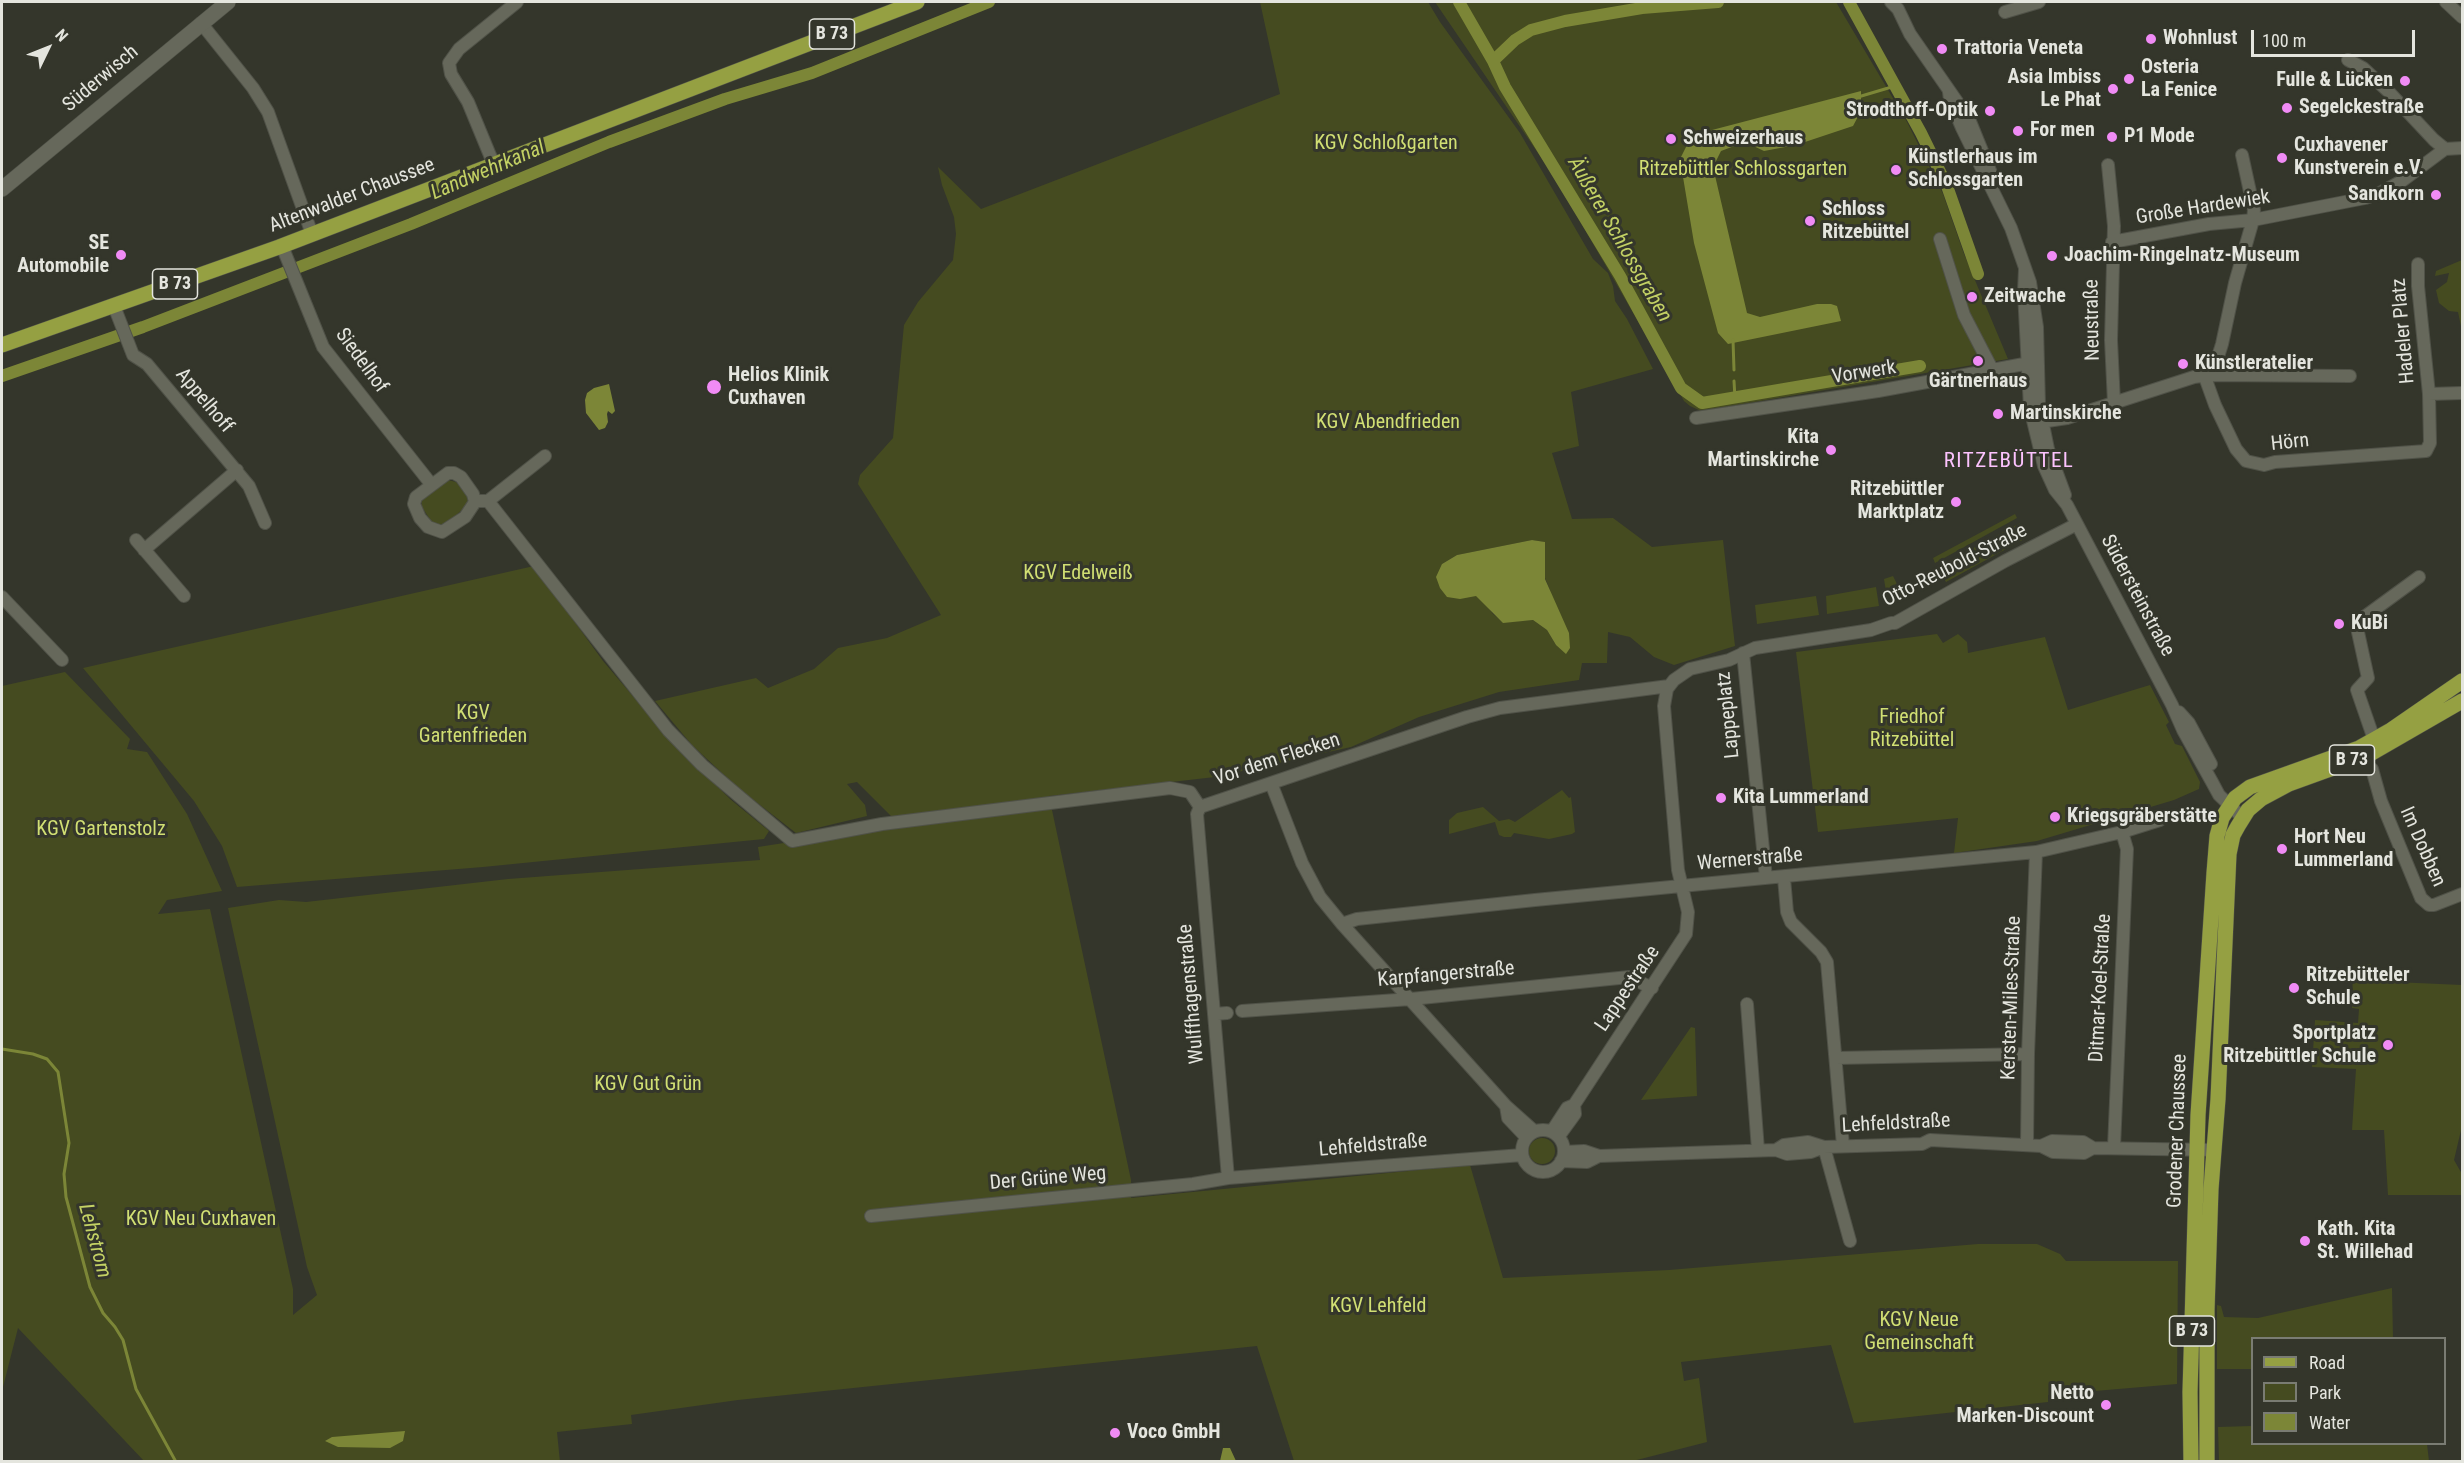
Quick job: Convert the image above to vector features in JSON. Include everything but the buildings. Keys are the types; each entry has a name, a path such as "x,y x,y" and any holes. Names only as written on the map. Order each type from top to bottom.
{"main road":[{"name":"Altenwalder Chaussee","path":"2,345 282,246 917,2"},
{"name":"B 73","path":"2229,804 2244,790 2260,782 2359,748 2375,745 2463,681"},
{"name":"B 73","path":"2243,818 2254,804 2271,792 2375,745 2463,701"},
{"name":"Grodener Chaussee","path":"2207,1461 2207,1149 2201,1054 2217,836 2229,804"},
{"name":"Grodener Chaussee","path":"2191,1461 2190,1392 2229,854 2233,835 2243,818"}],"street":[{"name":"Süderwisch","path":"2,189 228,2"},
{"path":"494,165 468,102 451,74 448,63 459,49 517,2"},
{"path":"2005,12 2039,2"},
{"path":"2446,2 2463,17"},
{"name":"Südersteinstraße","path":"1896,4 1910,34 1949,92 1962,128 1999,202 2025,269 2024,292 2033,363 2037,423 2044,466 2058,496 2067,505 2212,782 2243,818"},
{"path":"201,23 253,88 268,112 312,234"},
{"path":"2348,60 2363,68 2382,85 2445,149 2463,148"},
{"name":"Große Hardewiek","path":"2112,242 2254,215 2321,207 2365,198 2386,191 2445,149"},
{"path":"2209,375 2223,344 2235,283 2254,215 2242,155"},
{"name":"Neustraße","path":"2108,165 2114,226 2112,242 2114,403"},
{"path":"1940,239 1964,315 1992,369"},
{"name":"Siedelhof","path":"282,246 323,347 431,484"},
{"name":"Hadeler Platz","path":"2418,264 2418,286 2429,394 2430,443"},
{"name":"Appelhoff","path":"114,306 133,355 147,364 237,470 249,486 265,523"},
{"name":"Vorwerk","path":"1696,418 1878,391 2033,363"},
{"name":"Hörn","path":"2209,375 2207,385 2236,449 2243,458 2254,464 2417,453 2426,451 2430,443"},
{"path":"2037,423 2067,418 2193,376 2350,376"},
{"name":"Hadeler Platz","path":"2429,394 2463,393"},
{"path":"482,501 454,472 448,473 431,484 416,497 414,504 420,518 433,530 442,532 545,456"},
{"path":"184,596 140,545 237,470"},
{"name":"Vor dem Flecken","path":"482,501 564,596 668,730 702,765 792,841 882,824 1170,788 1190,792 1200,807 1500,708 1669,686"},
{"name":"Otto-Reubold-Straße","path":"1743,654 1755,648 1871,630 1895,623 2005,561 2077,524"},
{"path":"2375,745 2357,690 2367,678 2356,622 2419,578"},
{"path":"2,597 62,660"},
{"name":"Lappeplatz","path":"1669,686 1687,670 1729,660 1743,654 1766,878"},
{"path":"1669,686 1664,706 1682,886"},
{"name":"Im Dobben","path":"2372,770 2381,801 2421,898 2428,905 2463,894"},
{"path":"1271,783 1306,872 1320,897 1530,1134 1555,1134 1563,1157 1552,1170 1537,1171 1525,1162 1521,1149 1530,1134"},
{"name":"Wulffhagenstraße","path":"1200,807 1197,814 1228,1178"},
{"name":"Wernerstraße","path":"1342,924 1357,919 2036,852 2122,832 2160,820"},
{"name":"Ditmar-Koel-Straße","path":"2114,1147 2127,849 2122,832"},
{"name":"Kersten-Miles-Straße","path":"2027,1145 2036,852"},
{"path":"1784,878 1787,912 1791,922 1821,952 1827,962 1843,1146"},
{"name":"Lappestraße","path":"1555,1134 1567,1108 1574,1105 1686,934 1688,912 1682,886"},
{"name":"Karpfangerstraße","path":"1242,1011 1411,999 1629,977 1652,988"},
{"path":"1747,1004 1758,1150"},
{"path":"1214,1014 1227,1013"},
{"path":"1836,1058 2028,1054"},
{"name":"Lehfeldstraße","path":"1563,1157 1587,1162 1599,1156 1776,1150 1784,1145 1808,1142 1824,1147 1922,1144 1930,1140 2041,1146 2053,1152 2077,1153 2084,1153 2093,1148 2114,1147 2207,1149"},
{"name":"Lehfeldstraße","path":"1824,1147 1850,1241"},
{"name":"Lehfeldstraße","path":"1228,1178 1522,1155"},
{"name":"Der Grüne Weg","path":"871,1216 1193,1184 1228,1178"}],"green space":[{"path":"1260,2 1428,2 1520,133 1593,259 1608,273 1615,301 1653,369 1571,392 1579,446 1552,453 1572,519 1613,518 1652,547 1723,540 1735,646 1674,665 1654,657 1630,637 1608,632 1607,663 1582,663 1579,680 1499,692 1419,717 1351,747 1215,777 1049,796 1131,1180 1131,1198 1470,1165 1503,1278 1669,1270 1978,1244 2037,1244 2060,1254 2066,1261 2178,1261 2177,1384 2048,1395 2048,1402 1854,1423 1831,1345 1681,1362 1684,1381 1699,1378 1707,1442 1629,1462 1294,1461 1257,1346 738,1400 631,1415 632,1424 557,1432 560,1462 144,1461 18,1328 2,1391 2,686 65,672 130,739 127,749 147,752 187,814 222,891 167,900 158,914 210,909 293,1289 293,1315 317,1295 307,1267 228,908 279,900 306,902 508,879 760,860 758,847 900,825 857,782 847,784 865,805 867,816 796,833 737,787 692,745 655,701 756,678 768,688 814,669 838,648 887,638 941,615 858,484 860,475 893,438 904,325 918,302 953,260 956,234 954,217 938,167 981,209 1280,94","holes":["1532,540 1544,542 1545,578 1550,590 1556,645 1547,630 1533,620 1503,622 1442,564 1457,555"]},
{"name":"Ritzebüttler Schlossgarten","path":"1435,2 1836,2 1907,122 1943,194 1964,254 2008,359 1701,411 1690,406 1684,401 1555,178"},
{"path":"2462,260 2462,331 2458,312 2449,311 2439,303 2436,290 2447,282 2449,273 2435,276 2436,271"},
{"path":"448,480 456,482 467,494 469,503 448,523 435,527 422,507 421,498"},
{"path":"2015,514 2017,518 1935,563 1933,558"},
{"path":"2020,523 2022,528 1940,572 1938,567"},
{"path":"2024,533 2026,538 1946,582 1943,577"},
{"name":"KGV Gartenfrieden","path":"534,566 603,661 665,734 730,799 769,831 764,839 483,867 237,887 222,846 194,801 83,668"},
{"path":"1893,576 1899,588 1893,592 1894,601 1888,604 1884,579"},
{"path":"1876,587 1879,606 1827,614 1826,596"},
{"path":"1816,596 1819,615 1757,624 1755,605"},
{"name":"Friedhof Ritzebüttel","path":"1937,634 1943,643 1958,634 1967,642 1968,653 2045,637 2068,710 2150,685 2169,722 2166,725 2175,744 2182,746 2200,782 2199,789 2174,800 2037,841 1954,853 1958,818 1818,832 1796,652"},
{"path":"1562,790 1569,798 1571,797 1575,832 1572,834 1549,839 1514,833 1511,837 1504,837 1499,835 1495,822 1449,834 1449,820 1457,813 1483,807 1499,821 1509,819 1515,822"},
{"name":"Sportplatz Ritzebüttler Schule","path":"2371,964 2372,981 2462,985 2462,1126 2454,1160 2462,1174 2462,1195 2388,1195 2384,1130 2352,1130 2356,1069 2312,1067 2315,1020 2358,1023 2359,1009 2352,1008 2353,967"},
{"path":"1691,1027 1695,1028 1697,1096 1641,1100"},
{"path":"1542,1138 1551,1142 1555,1151 1551,1160 1542,1164 1533,1160 1529,1151 1533,1142"},
{"path":"2392,1288 2393,1337 2251,1337 2251,1369 2217,1369 2217,1305 2221,1306 2224,1317 2258,1318"},
{"path":"2251,1426 2251,1445 2427,1445 2429,1461 2219,1461 2218,1427"}],"water":[{"path":"1861,91 1861,111 1853,126 1796,145 1764,151 1745,142 1721,151 1713,167 1747,313 1760,317 1817,304 1831,304 1837,306 1841,321 1728,344 1718,333 1694,243 1680,159 1689,141 1712,130"},
{"path":"609,384 615,411 612,414 608,411 608,422 605,428 599,430 586,413 585,400 587,393 594,388"},
{"path":"1532,540 1545,542 1545,579 1569,633 1570,648 1566,654 1556,645 1547,630 1533,620 1503,623 1476,596 1460,599 1447,597 1436,577 1442,564 1457,555"},
{"path":"405,1431 403,1441 390,1448 338,1447 325,1441 332,1437"},
{"path":"1223,1448 1230,1448 1236,1461 1220,1461"}],"waterway":[{"name":"Landwehrkanal","path":"2,376 143,327 411,224 609,142 725,99 812,73 989,2"},
{"name":"Äußerer Schlossgraben","path":"1459,2 1493,61 1515,40 1531,30 1565,21 1642,8 1718,2"},
{"name":"Äußerer Schlossgraben","path":"1849,2 1921,133 1947,186 1978,274"},
{"name":"Äußerer Schlossgraben","path":"1493,61 1505,87 1620,276 1681,388 1702,403 1920,366"},
{"path":"1858,97 1895,86"},
{"name":"Äußerer Schlossgraben","path":"1733,340 1734,370"},
{"name":"Äußerer Schlossgraben","path":"1734,381 1735,398"},
{"name":"Lehstrom","path":"2,1049 33,1054 47,1059 58,1072 69,1143 64,1174 66,1197 90,1287 103,1313 123,1340 136,1389 176,1462"}],"place":[{"name":"Wohnlust","path":"2151,39"},
{"name":"Trattoria Veneta","path":"1942,49"},
{"name":"Osteria La Fenice","path":"2129,79"},
{"name":"Fulle & Lücken","path":"2405,81"},
{"name":"Asia Imbiss Le Phat","path":"2113,89"},
{"name":"Segelckestraße","path":"2287,108"},
{"name":"Strodthoff-Optik","path":"1990,111"},
{"name":"For men","path":"2018,131"},
{"name":"P1 Mode","path":"2112,137"},
{"name":"Schweizerhaus","path":"1671,139"},
{"name":"Cuxhavener Kunstverein e.V.","path":"2282,158"},
{"name":"Künstlerhaus im Schlossgarten","path":"1896,170"},
{"name":"Sandkorn","path":"2436,195"},
{"name":"Schloss Ritzebüttel","path":"1810,221"},
{"name":"SE Automobile","path":"121,255"},
{"name":"Joachim-Ringelnatz-Museum","path":"2052,256"},
{"name":"Zeitwache","path":"1972,297"},
{"name":"Gärtnerhaus","path":"1978,361"},
{"name":"Künstleratelier","path":"2183,364"},
{"name":"Helios Klinik Cuxhaven","path":"714,387"},
{"name":"Martinskirche","path":"1998,414"},
{"name":"Kita Martinskirche","path":"1831,450"},
{"name":"Ritzebüttler Marktplatz","path":"1956,502"},
{"name":"KuBi","path":"2339,624"},
{"name":"Kita Lummerland","path":"1721,798"},
{"name":"Kriegsgräberstätte","path":"2055,817"},
{"name":"Hort Neu Lummerland","path":"2282,849"},
{"name":"Ritzebütteler Schule","path":"2294,988"},
{"name":"Sportplatz Ritzebüttler Schule","path":"2388,1045"},
{"name":"Kath. Kita St. Willehad","path":"2305,1241"},
{"name":"Netto Marken-Discount","path":"2106,1405"},
{"name":"Voco GmbH","path":"1115,1433"}],"district":[{"name":"RITZEBÜTTEL","path":"2009,462"}],"park label":[{"name":"KGV Schloßgarten","path":"1386,144"},
{"name":"KGV Abendfrieden","path":"1388,423"},
{"name":"KGV Edelweiß","path":"1078,574"},
{"name":"KGV Gartenstolz","path":"101,830"},
{"name":"KGV Gut Grün","path":"648,1085"},
{"name":"KGV Neu Cuxhaven","path":"201,1220"},
{"name":"KGV Lehfeld","path":"1378,1307"},
{"name":"KGV Neue Gemeinschaft","path":"1919,1332"}]}
